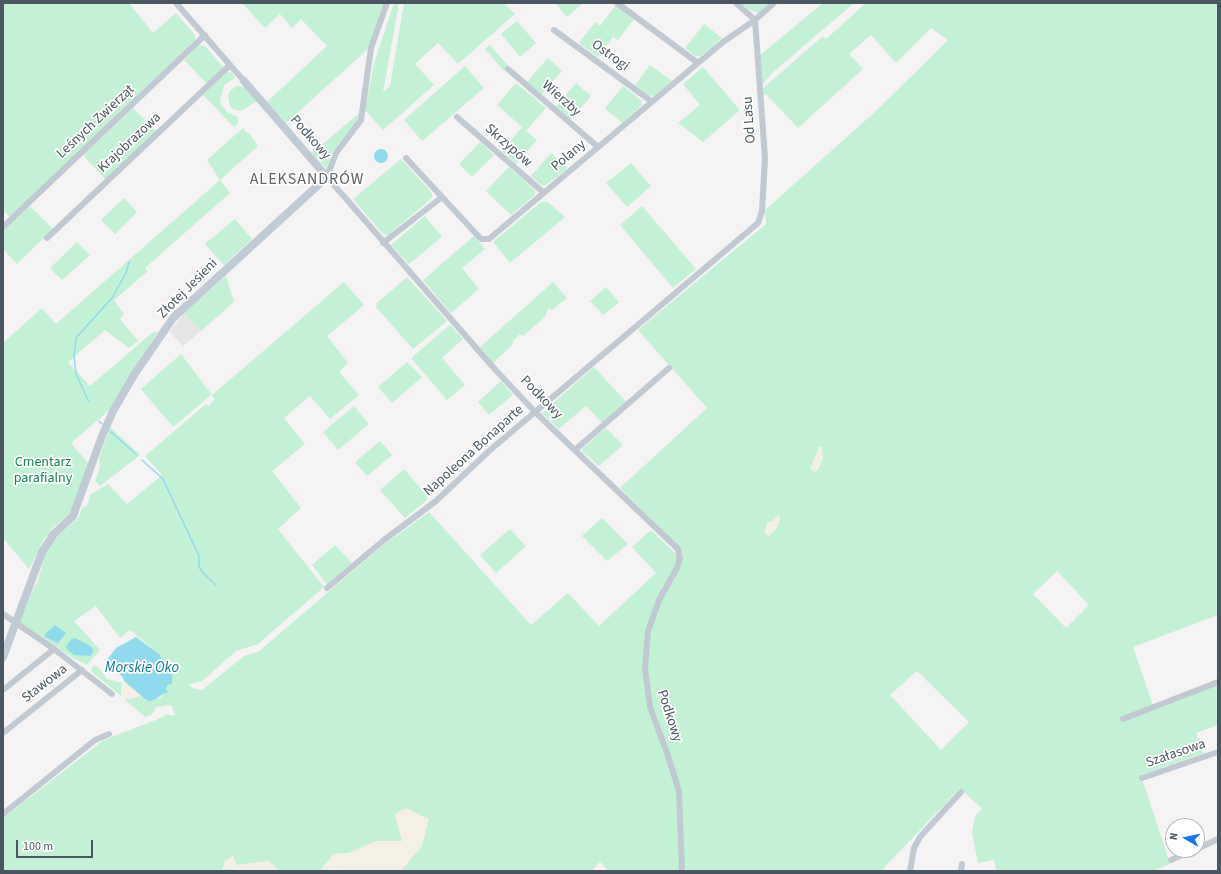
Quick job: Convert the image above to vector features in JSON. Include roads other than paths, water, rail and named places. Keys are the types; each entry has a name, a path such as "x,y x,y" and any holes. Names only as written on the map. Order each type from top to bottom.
{"street":[{"name":"Podkowy","path":"176,3 383,243 535,412 678,549 680,558 677,568 659,600 648,631 644,668 650,707 679,791 682,871"},
{"name":"Złotej Jesieni","path":"3,657 6,639 15,624 44,549 54,534 75,512 102,436 113,411 134,375 173,318 327,177 336,153 361,120 371,48 387,3"},
{"path":"617,3 698,63"},
{"path":"736,3 755,20"},
{"name":"Polany","path":"442,197 481,239 486,240 723,42 755,20 774,3"},
{"name":"Od Lasu","path":"755,20 765,158 761,218"},
{"name":"Ostrogi","path":"554,30 651,102"},
{"name":"Leśnych Zwierząt","path":"3,227 205,35"},
{"name":"Krajobrazowa","path":"47,238 230,65"},
{"name":"Wierzby","path":"508,69 598,147"},
{"name":"Skrzypów","path":"457,117 544,193"},
{"path":"383,243 442,197 406,158"},
{"name":"Napoleona Bonaparte","path":"327,588 384,540 436,501 489,451 755,226 761,218"},
{"path":"575,450 669,368"},
{"path":"3,614 15,624 54,649 112,694"},
{"path":"3,690 54,649"},
{"name":"Stawowa","path":"3,732 82,670"},
{"path":"1123,719 1218,682"},
{"path":"3,814 95,740 110,734"},
{"name":"Szałasowa","path":"1142,778 1218,752"},
{"path":"910,871 914,848 920,837 961,792"},
{"path":"1205,845 1218,839"},
{"path":"1171,860 1176,858"},
{"path":"962,864 962,871"}],"water":[{"path":"381,149 386,151 388,156 386,161 381,163 376,161 374,156 376,151"},
{"path":"55,625 66,633 58,643 45,637 45,634"},
{"name":"Morskie Oko","path":"136,637 159,654 172,674 172,684 168,685 166,689 168,693 165,693 154,700 149,701 145,699 124,681 122,676 112,670 107,660 116,648"},
{"path":"75,638 92,647 93,652 90,656 74,655 67,649 66,646 72,639"}],"waterway":[{"path":"89,402 76,374 74,356 76,338 112,298 126,273 129,262"},
{"path":"99,421 102,424"},
{"path":"111,432 136,454"},
{"path":"142,460 163,479 199,556 199,567 216,585"}],"district":[{"name":"ALEKSANDRÓW","path":"307,180"}],"park label":[{"name":"Cmentarz parafialny","path":"43,472"}]}
